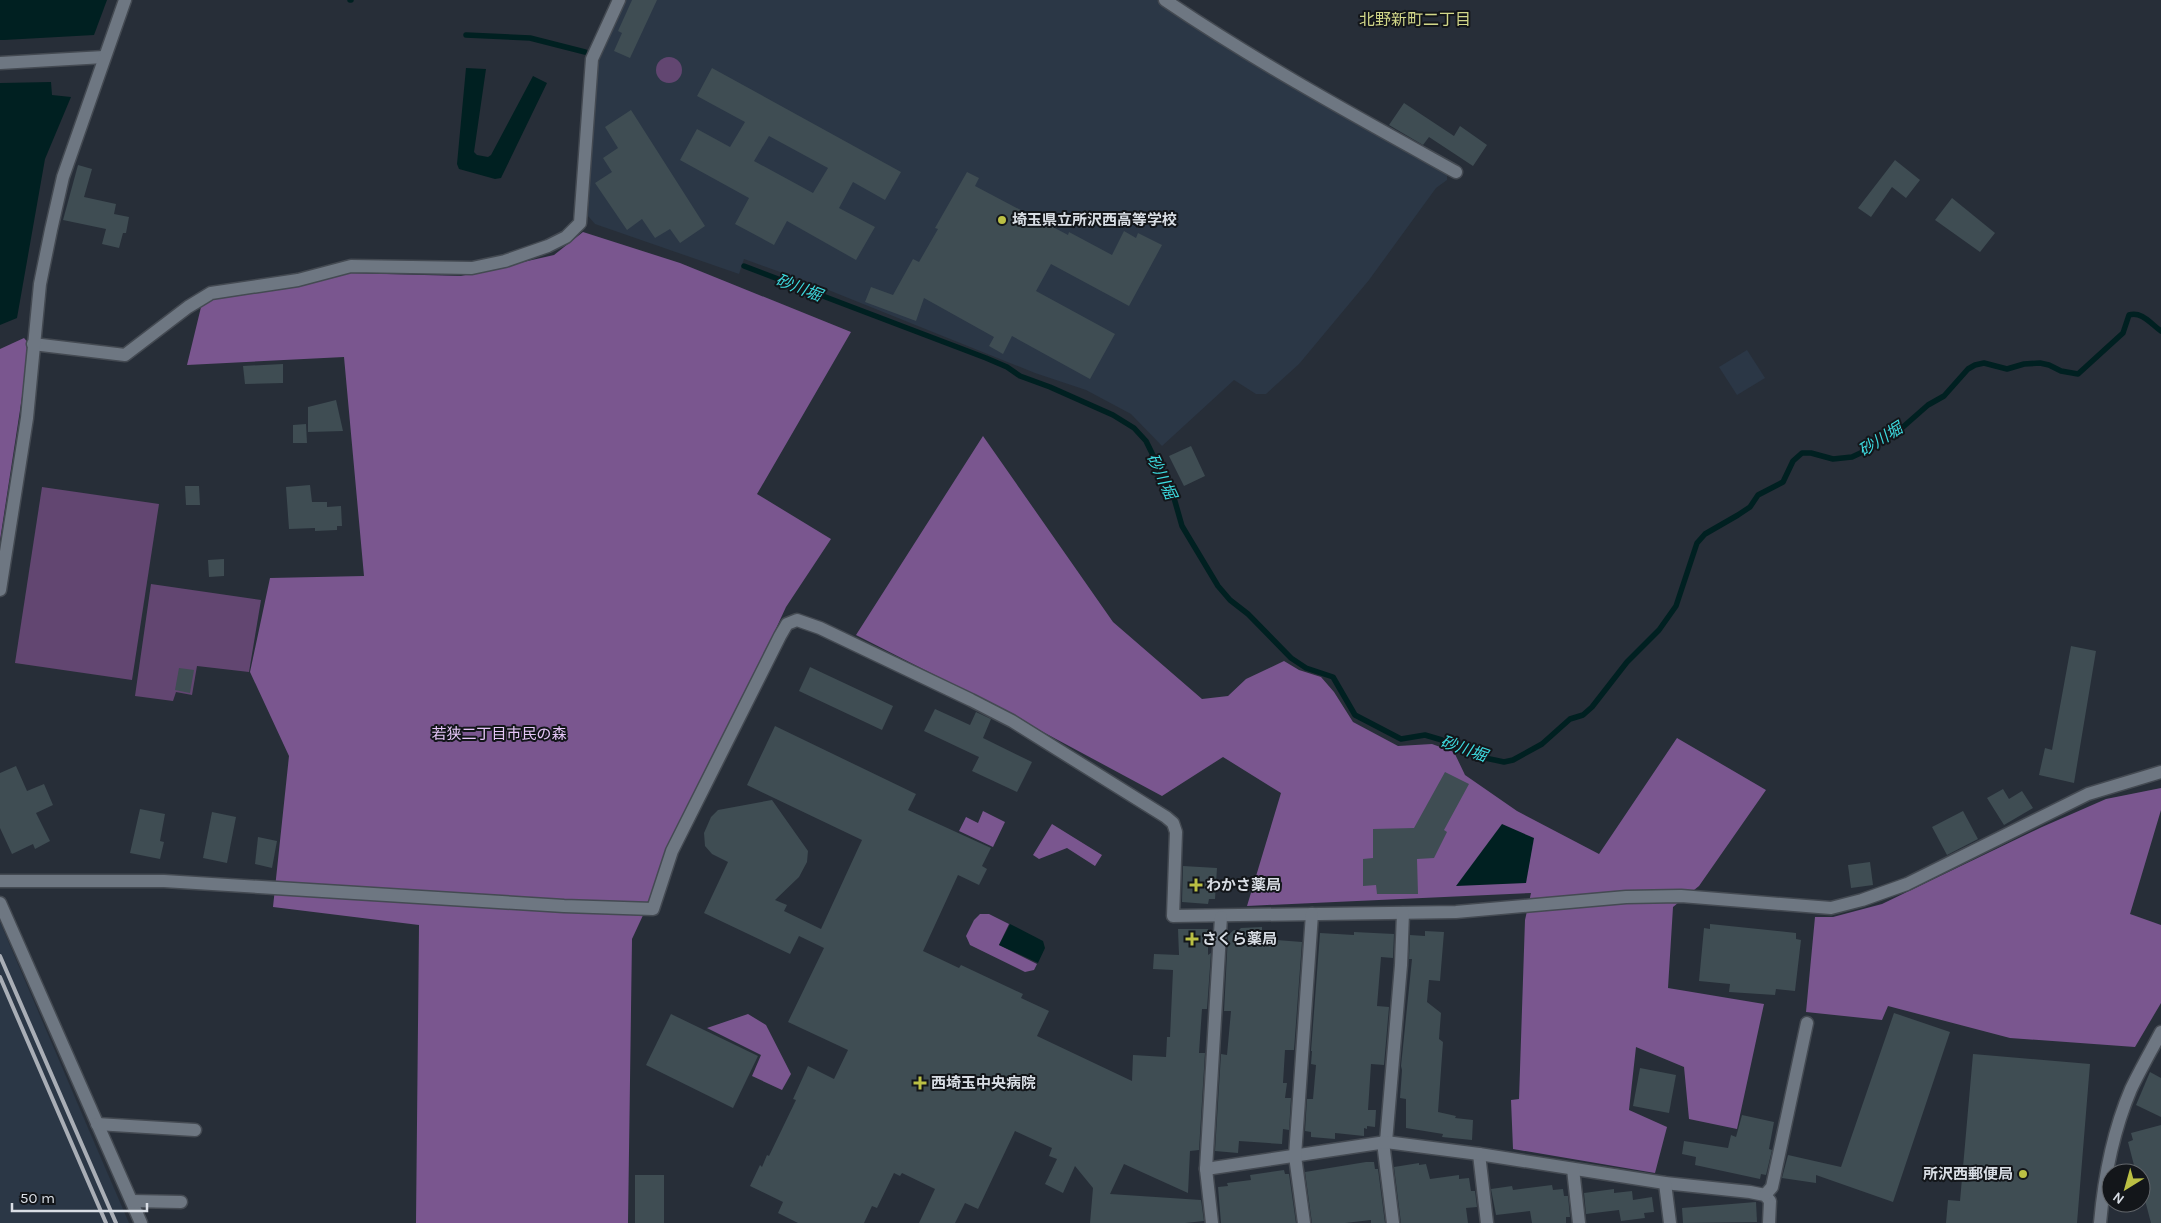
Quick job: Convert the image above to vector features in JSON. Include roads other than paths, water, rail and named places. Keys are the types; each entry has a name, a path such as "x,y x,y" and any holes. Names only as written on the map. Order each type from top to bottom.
{"street":[{"path":"0,590 27,418 40,284 63,177 124,0"},
{"path":"34,344 125,355 188,307 211,293 298,280 351,266 472,268 505,261 548,246 566,237 580,223 592,59 620,0"},
{"path":"1165,0 1218,36 1456,172"},
{"path":"0,62 104,57"},
{"path":"0,881 164,881 564,906 653,909 672,852 780,636 787,624 796,620 820,628 1004,717 1166,817 1173,823 1176,832 1173,916 1221,917 1456,912 1626,897 1681,896 1831,908 1862,900 1907,884 2088,794 2161,772"},
{"path":"0,903 141,1223"},
{"path":"1393,1223 1385,1142 1401,965 1403,913"},
{"path":"1304,1223 1295,1156 1312,914"},
{"path":"1212,1223 1206,1169 1221,917"},
{"path":"1765,1195 1772,1187 1807,1023"},
{"path":"2100,1223 2109,1162 2119,1123 2131,1089 2161,1032"},
{"path":"97,1124 195,1130"},
{"path":"1206,1169 1385,1142 1479,1154 1665,1183 1765,1195 1770,1201 1769,1223"},
{"path":"1479,1154 1487,1223"},
{"path":"1573,1169 1579,1223"},
{"path":"1665,1183 1670,1223"},
{"path":"132,1202 181,1202"}],"waterway":[{"name":"砂川堀","path":"466,35 530,38 585,52"},
{"name":"砂川堀","path":"744,266 986,358 1007,367 1020,376 1113,415 1134,428 1146,441 1174,498 1182,526 1218,586 1230,600 1248,614 1291,658 1306,668 1333,677 1355,715 1401,739 1425,735 1485,758 1504,762 1513,760 1542,744 1570,719 1583,715 1592,707 1627,662 1659,630 1676,606 1697,543 1705,534 1750,507 1758,495 1783,482 1793,461 1802,453 1811,453 1833,459 1852,457 1869,449 1878,440 1903,427 1928,405 1944,396 1968,369 1975,365 1984,363 2007,369 2024,364 2040,363 2061,371 2078,374 2123,333 2129,315 2142,316 2161,331"}],"railway":[{"path":"0,956 116,1223"},
{"path":"0,977 106,1223"}],"place":[{"name":"埼玉県立所沢西高等学校","path":"1002,220"},
{"name":"わかさ薬局","path":"1196,885"},
{"name":"さくら薬局","path":"1192,939"},
{"name":"西埼玉中央病院","path":"920,1083"},
{"name":"所沢西郵便局","path":"2023,1174"}],"district":[{"name":"北野新町二丁目","path":"1415,19"}],"park label":[{"name":"若狭二丁目市民の森","path":"499,734"}]}
